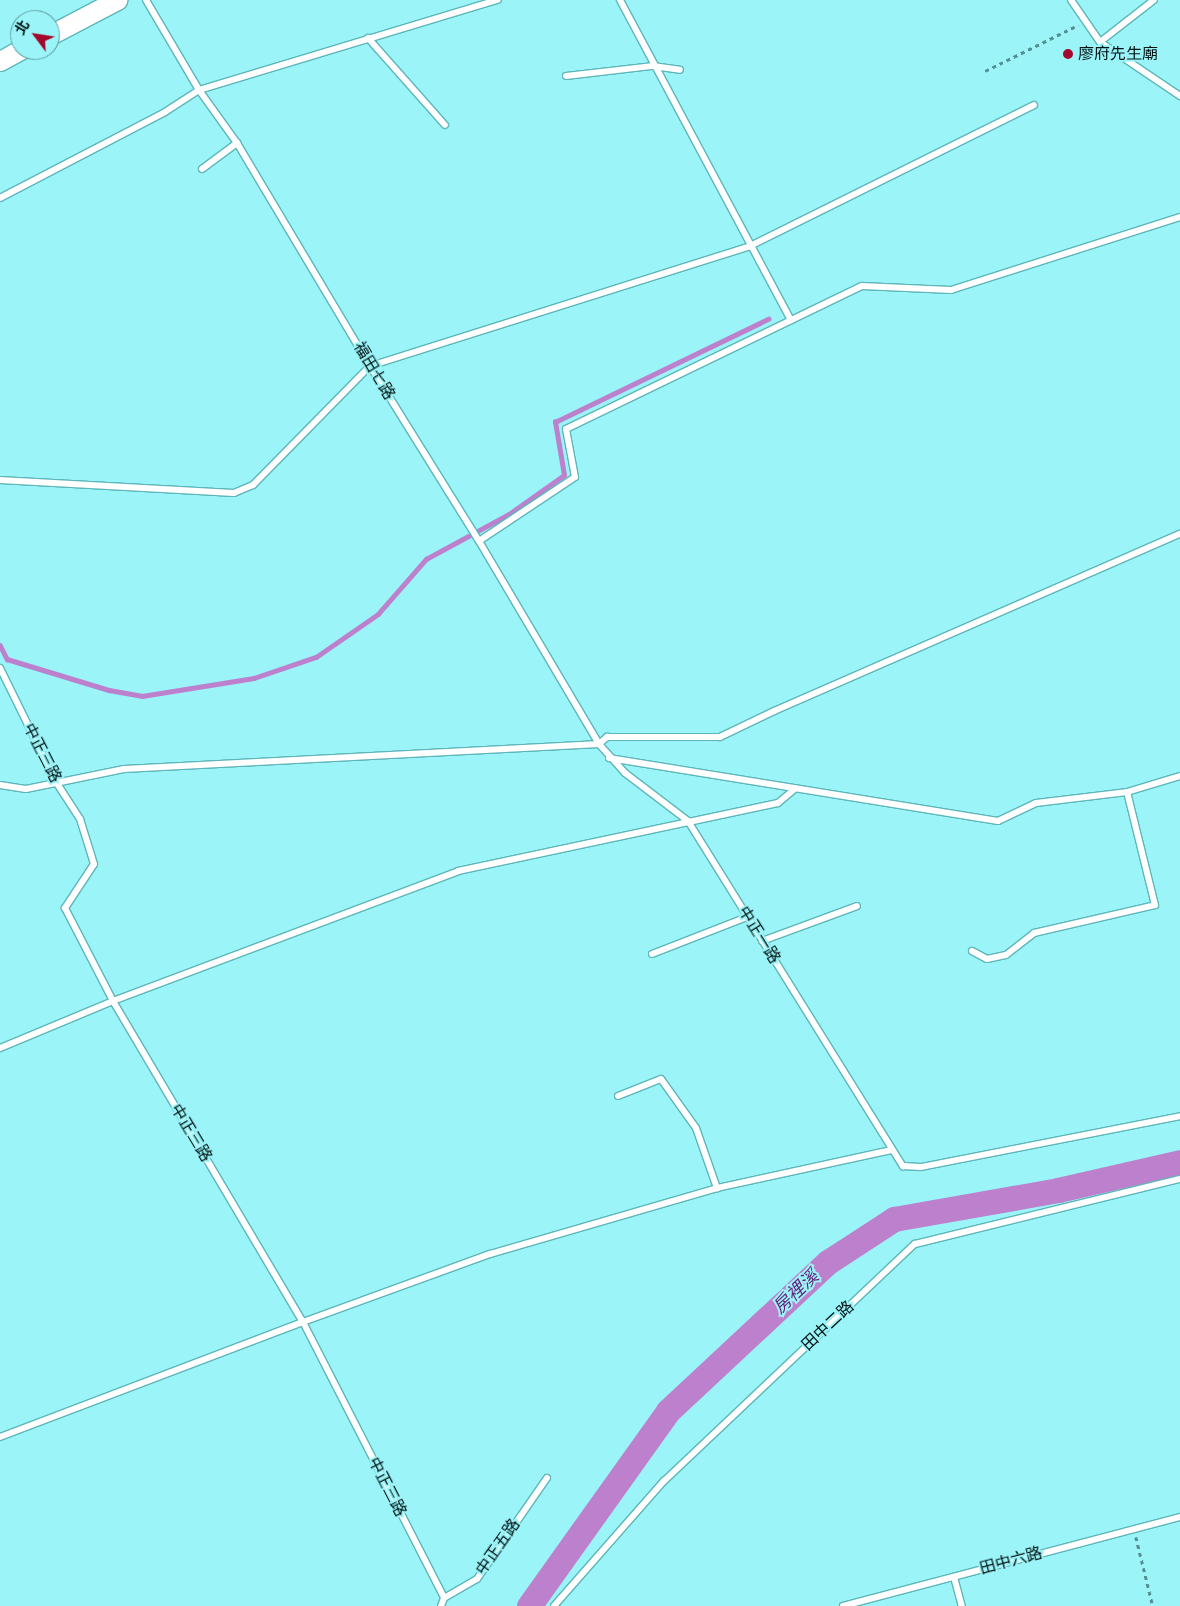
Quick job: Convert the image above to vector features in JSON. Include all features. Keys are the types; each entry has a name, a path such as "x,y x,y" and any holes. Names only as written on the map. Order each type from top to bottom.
{"main road":[{"path":"60,30 117,0"}],"lane":[{"name":"福田七路","path":"146,0 199,90 237,144 370,366 480,542 599,744"},
{"path":"0,198 165,112 199,90 498,0"},
{"path":"620,0 653,66 791,320"},
{"path":"1071,0 1100,42 1180,96"},
{"path":"1100,42 1154,0"},
{"path":"368,38 445,125"},
{"path":"566,76 653,66 680,70"},
{"path":"0,480 234,493 253,485 370,366 750,246 1034,105"},
{"path":"202,169 237,144"},
{"path":"480,542 574,477 566,429 862,286 951,290 1180,217"},
{"path":"0,784 26,789 124,769 599,744 607,736 720,737 774,711 1180,534"},
{"name":"中正三路","path":"0,668 56,782 80,820 94,864 64,908 113,1001 302,1322 444,1598"},
{"name":"中正一路","path":"599,744 609,758 625,774 688,821 903,1166 921,1167 1180,1116"},
{"path":"609,758 998,821 1036,803 1127,792 1180,776"},
{"path":"0,1048 113,1001 458,870 575,848 688,821 778,803 796,788"},
{"path":"972,951 987,959 1006,955 1034,933 1156,905 1127,792"},
{"path":"762,941 857,906"},
{"path":"652,954 747,917"},
{"path":"618,1096 661,1079 696,1128 717,1188"},
{"path":"0,1437 302,1322 490,1254 717,1188 892,1150"},
{"name":"田中二路","path":"554,1606 664,1481 915,1244 1180,1179"},
{"name":"中正五路","path":"444,1598 477,1579 548,1478"},
{"name":"田中六路","path":"843,1606 1180,1517"},
{"path":"954,1577 962,1606"},
{"path":"441,1606 444,1598"}],"path":[{"path":"985,70 1086,21"},
{"path":"1134,1529 1154,1606"}],"waterway":[{"path":"0,645 7,659 109,690 142,696 254,678 316,657 378,614 426,559 509,514 564,475 555,422 768,319"},
{"name":"房裡溪","path":"529,1606 668,1411 828,1262 894,1219 1058,1190 1180,1162"}],"place":[{"name":"廖府先生廟","path":"1068,54"}]}
